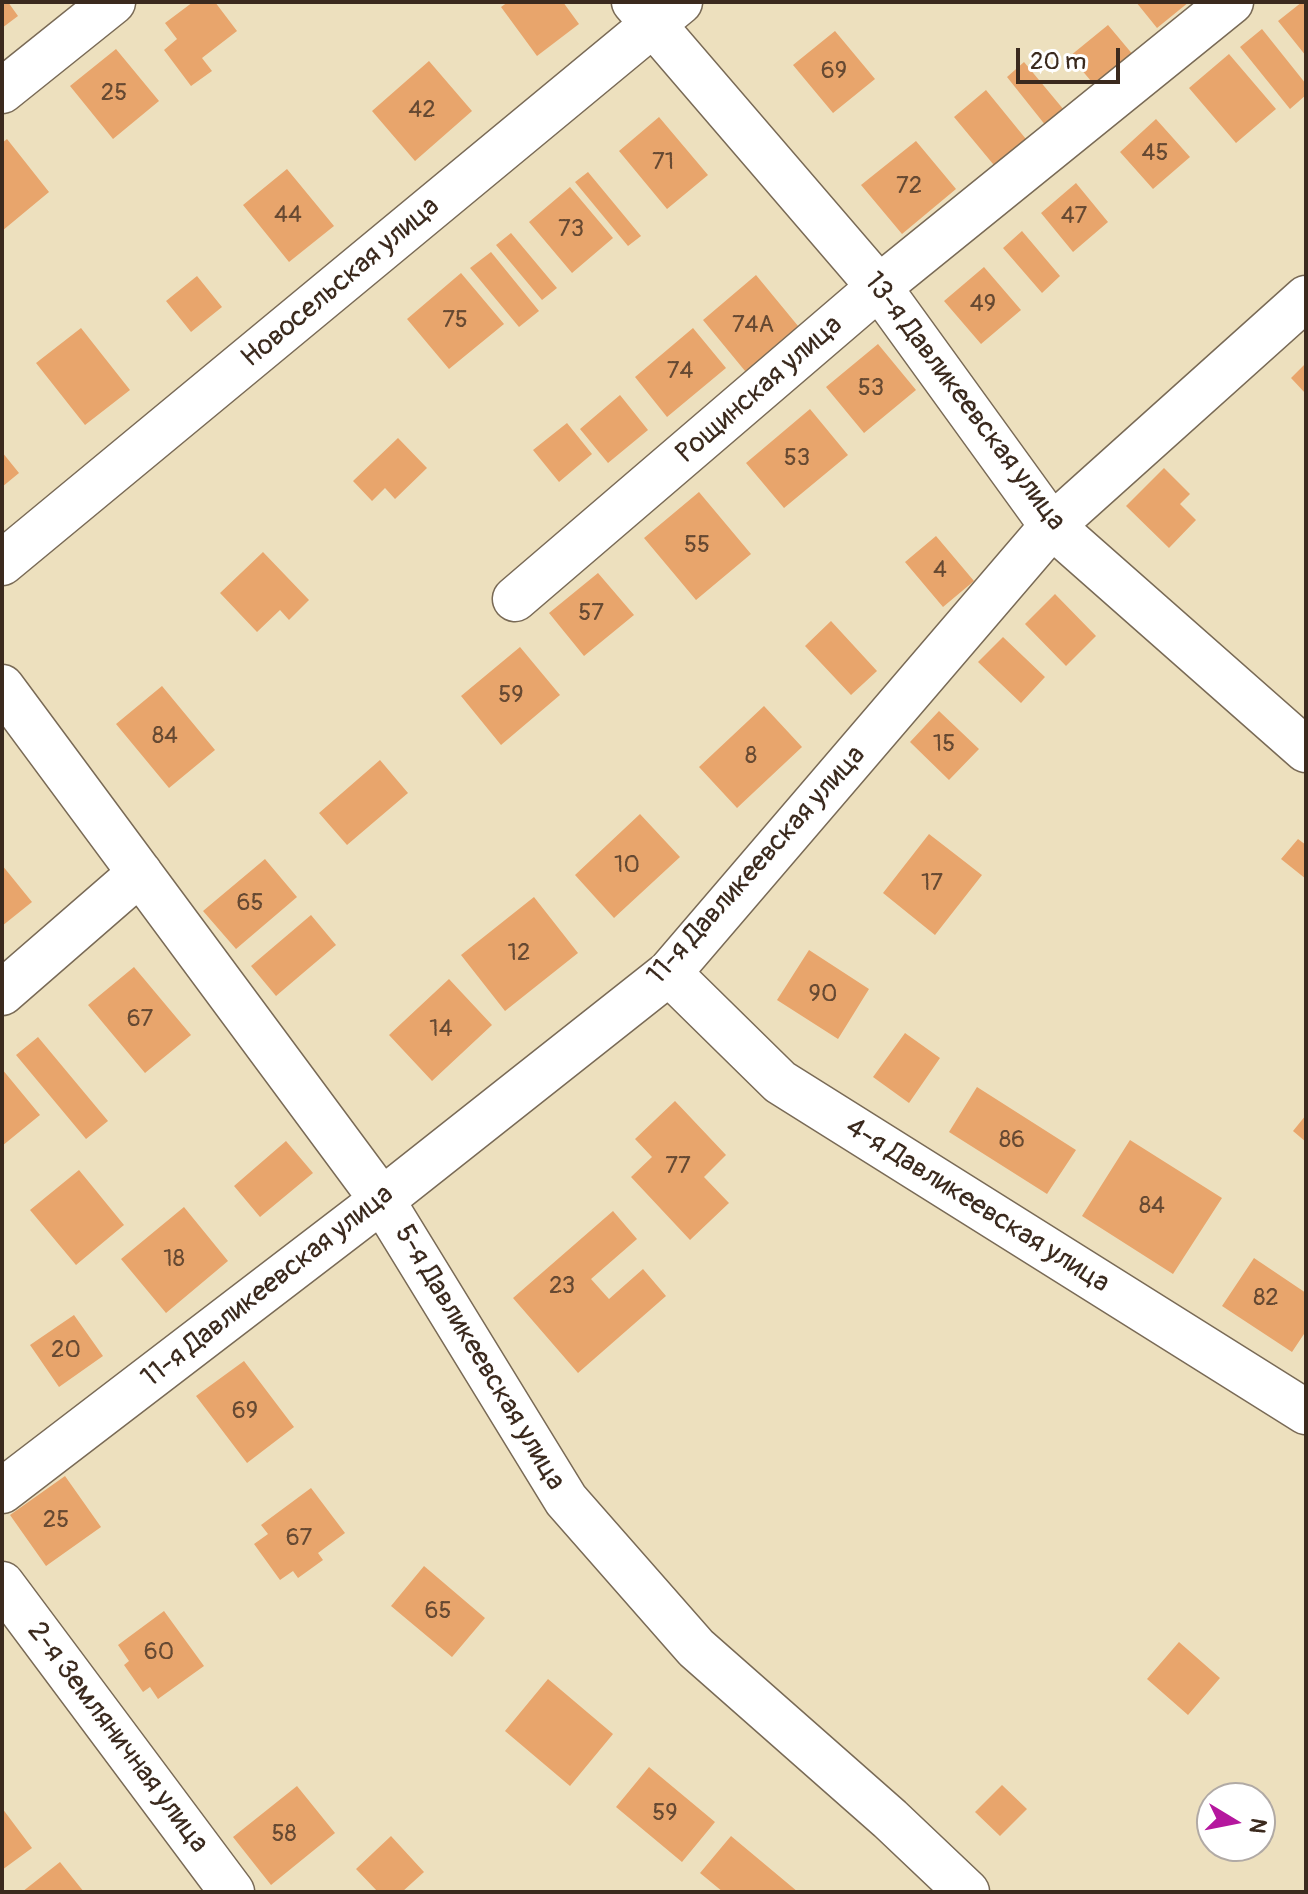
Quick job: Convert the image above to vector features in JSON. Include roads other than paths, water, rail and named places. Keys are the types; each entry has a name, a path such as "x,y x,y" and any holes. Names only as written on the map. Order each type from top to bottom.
{"street":[{"path":"2,91 113,2"},
{"name":"Рощинская улица","path":"515,599 879,287 1231,2"},
{"name":"13-я Давликеевская улица","path":"656,9 879,287 1052,526 1306,750"},
{"name":"Новосельская улица","path":"2,563 656,9"},
{"name":"11-я Давликеевская улица","path":"2,1491 382,1200 669,973 1052,526 1306,298"},
{"name":"5-я Давликеевская улица","path":"2,687 382,1200 566,1500 696,1648 890,1819 967,1892"},
{"path":"2,993 140,873"},
{"name":"4-я Давликеевская улица","path":"669,973 780,1082 1306,1412"},
{"name":"2-я Земляничная улица","path":"2,1584 232,1892"}]}
